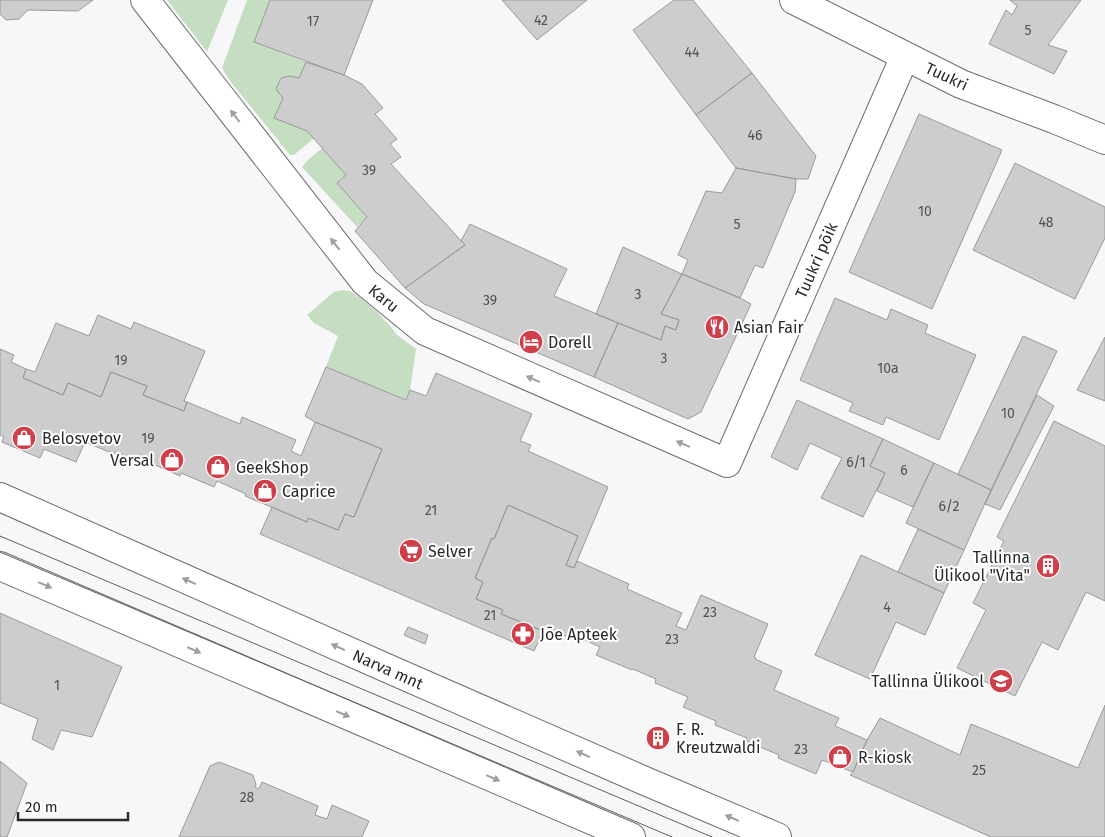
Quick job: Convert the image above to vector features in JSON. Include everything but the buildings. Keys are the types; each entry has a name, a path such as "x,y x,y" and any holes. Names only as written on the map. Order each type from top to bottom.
{"street":[{"name":"Karu","path":"145,0 365,282 425,331 727,463"},
{"name":"Tuukri","path":"794,0 961,84 1105,140"},
{"name":"Tuukri põik","path":"727,463 905,56"},
{"name":"Narva mnt","path":"0,497 406,677 777,837"},
{"path":"0,566 631,837"}],"green space":[{"path":"167,0 228,0 207,52"},
{"path":"247,0 270,0 254,42 306,62 299,78 290,76 281,78 276,89 314,138 294,155 290,155 230,81 222,68"},
{"path":"322,148 346,175 337,183 367,217 357,227 302,167"},
{"path":"350,291 359,297 377,312 397,335 416,349 410,390 406,400 326,367 338,336 314,323 307,315 334,292"}],"tram line":[{"path":"0,536 712,837"},
{"path":"0,552 672,837"}],"place":[{"name":"Asian Fair","path":"717,327"},
{"name":"Dorell","path":"531,342"},
{"name":"Belosvetov","path":"24,438"},
{"name":"Versal","path":"172,460"},
{"name":"GeekShop","path":"218,467"},
{"name":"Caprice","path":"265,491"},
{"name":"Selver","path":"411,551"},
{"name":"Tallinna Ülikool \"Vita\"","path":"1048,566"},
{"name":"Jõe Apteek","path":"523,634"},
{"name":"Tallinna Ülikool","path":"1001,681"},
{"name":"F. R. Kreutzwaldi","path":"658,738"},
{"name":"R-kiosk","path":"840,757"}]}
